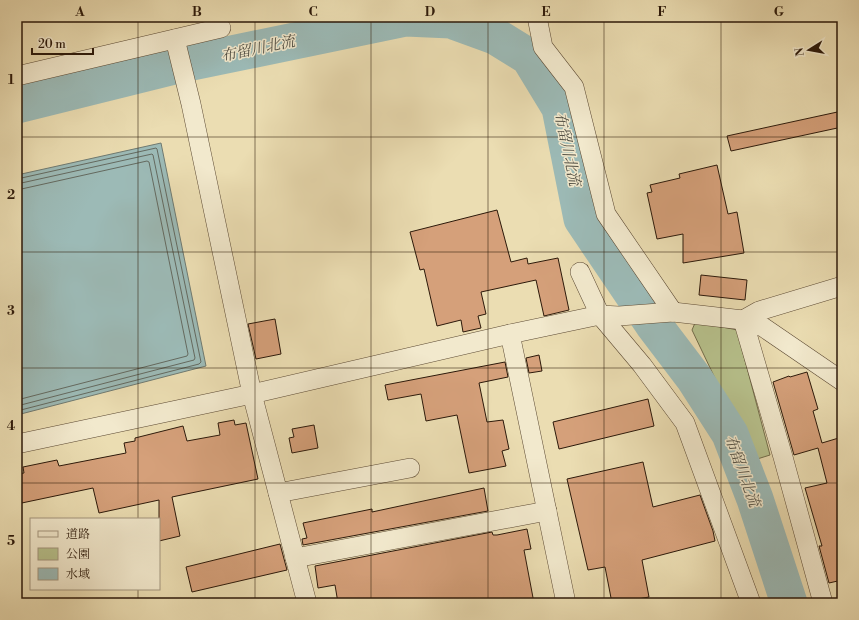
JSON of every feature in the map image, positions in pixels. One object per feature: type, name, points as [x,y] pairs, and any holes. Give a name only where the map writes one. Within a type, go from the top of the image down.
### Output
[{"type":"street","points":[[537,17],[543,47],[574,87],[606,214],[668,312]]},
{"type":"street","points":[[17,76],[221,28]]},
{"type":"street","points":[[175,39],[252,394],[307,603]]},
{"type":"street","points":[[580,272],[600,315],[642,365],[685,423],[750,603]]},
{"type":"street","points":[[742,320],[759,311],[842,286]]},
{"type":"street","points":[[17,444],[252,394],[510,334],[600,315],[619,316],[668,312],[742,320],[763,327],[842,381]]},
{"type":"street","points":[[742,320],[785,465],[823,603]]},
{"type":"street","points":[[510,334],[566,603]]},
{"type":"street","points":[[278,493],[410,468]]},
{"type":"street","points":[[296,558],[547,511]]},
{"type":"green space","points":[[695,323],[737,330],[770,455],[754,460],[692,330]]},
{"type":"water","points":[[161,143],[206,366],[17,415],[17,175]]},
{"type":"building","points":[[842,111],[842,127],[731,151],[727,136]]},
{"type":"building","points":[[717,165],[728,214],[737,212],[744,253],[683,263],[683,234],[657,239],[647,193],[652,192],[650,185],[680,178],[679,174]]},
{"type":"building","points":[[497,210],[511,262],[527,258],[528,264],[558,258],[569,310],[544,316],[536,280],[481,292],[486,314],[478,316],[481,328],[463,332],[461,320],[437,326],[424,269],[420,270],[410,232]]},
{"type":"building","points":[[701,275],[747,280],[745,300],[699,295]]},
{"type":"building","points":[[275,319],[281,354],[256,359],[248,324]]},
{"type":"building","points":[[539,355],[542,371],[529,373],[526,358]]},
{"type":"building","points":[[505,362],[508,377],[479,383],[487,422],[503,420],[509,449],[502,451],[506,466],[469,473],[457,415],[426,421],[421,394],[388,400],[385,385]]},
{"type":"building","points":[[807,372],[818,409],[813,411],[822,443],[842,437],[842,580],[829,583],[819,546],[822,546],[805,488],[827,483],[818,448],[794,455],[773,382],[789,376]]},
{"type":"building","points":[[648,399],[654,426],[559,449],[553,422]]},
{"type":"building","points":[[234,420],[235,425],[246,423],[258,479],[172,497],[180,536],[160,541],[159,500],[99,513],[93,488],[17,504],[17,474],[24,473],[23,467],[57,460],[59,466],[126,453],[124,443],[135,441],[135,438],[183,426],[187,441],[220,435],[218,423]]},
{"type":"building","points":[[314,425],[318,448],[292,453],[289,438],[294,437],[292,429]]},
{"type":"building","points":[[643,462],[653,507],[700,495],[715,541],[642,560],[649,597],[638,599],[639,603],[612,603],[605,567],[588,570],[567,479]]},
{"type":"building","points":[[484,488],[488,511],[303,545],[302,539],[307,538],[303,523],[372,509],[372,512]]},
{"type":"building","points":[[527,529],[531,549],[524,550],[534,603],[338,603],[335,585],[318,588],[315,566],[492,532],[493,535],[497,535]]},
{"type":"building","points":[[280,544],[287,570],[192,592],[186,567]]},
{"type":"waterway","name":"布留川北流","points":[[17,105],[178,65],[406,18],[451,20],[495,36],[529,57],[560,108],[582,219],[653,324],[694,378],[730,434],[755,499],[789,603]]}]
